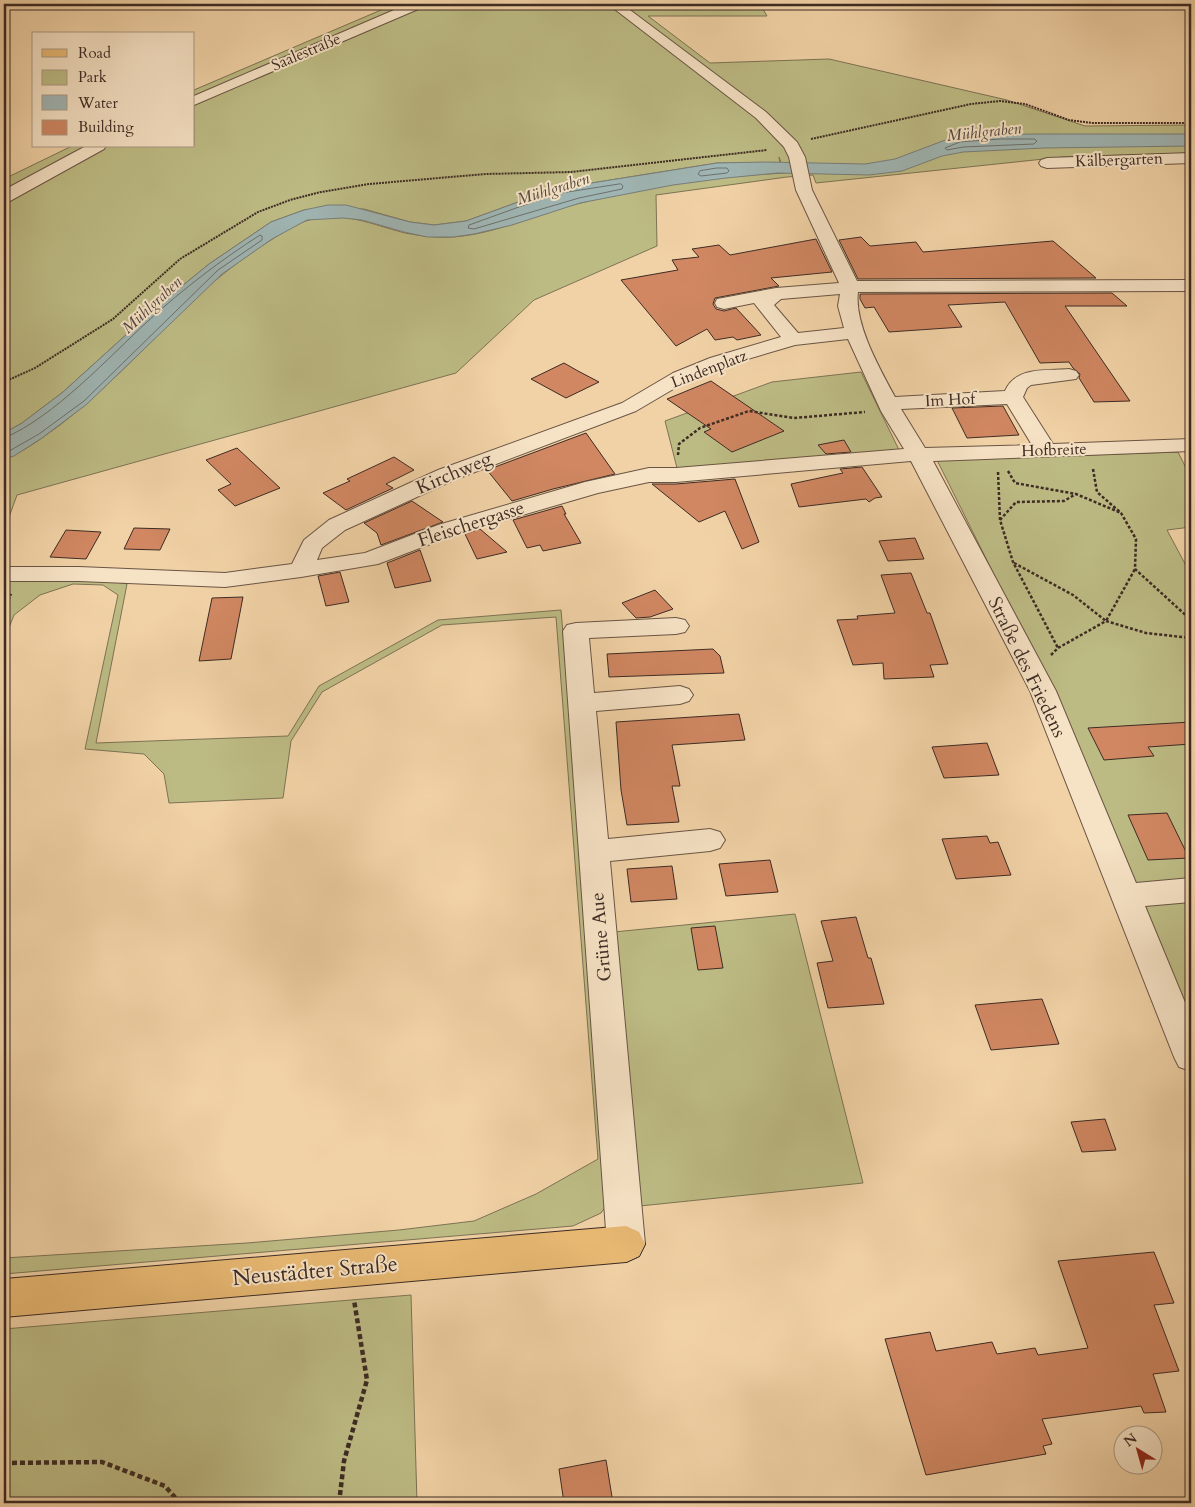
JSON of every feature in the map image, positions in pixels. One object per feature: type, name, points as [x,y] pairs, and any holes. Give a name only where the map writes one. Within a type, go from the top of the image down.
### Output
[{"type":"main road","name":"Neustädter Straße","points":[[4,1298],[626,1244]]},
{"type":"street","name":"Saalestraße","points":[[195,101],[418,4]]},
{"type":"street","points":[[614,4],[761,115],[781,134],[795,152]]},
{"type":"street","points":[[4,197],[94,148]]},
{"type":"street","name":"Straße des Friedens","points":[[795,152],[804,190],[850,287],[847,306],[855,333],[889,407],[918,454],[1043,691],[1191,1057]]},
{"type":"street","name":"Kälbergarten","points":[[1047,163],[1191,158]]},
{"type":"street","points":[[724,303],[776,294],[850,287],[1191,285]]},
{"type":"street","points":[[776,294],[763,304],[793,339]]},
{"type":"street","name":"Lindenplatz","points":[[629,407],[680,377],[717,362],[793,339],[855,333]]},
{"type":"street","points":[[1046,450],[1013,397],[1018,384],[1025,379],[1069,375]]},
{"type":"street","name":"Im Hof","points":[[889,407],[1013,397]]},
{"type":"street","name":"Kirchweg","points":[[301,570],[312,545],[337,525],[446,475],[498,454],[629,407]]},
{"type":"street","name":"Hofbreite","points":[[918,454],[1191,445]]},
{"type":"street","name":"Fleischergasse","points":[[14,574],[79,574],[225,580],[301,570],[370,559],[446,530],[593,487],[648,475],[676,475],[918,454]]},
{"type":"street","name":"Grüne Aue","points":[[626,1244],[576,631],[676,626]]},
{"type":"street","points":[[582,703],[680,695]]},
{"type":"street","points":[[594,852],[710,840]]},
{"type":"street","points":[[1126,896],[1191,890]]},
{"type":"path","points":[[4,382],[35,368],[113,319],[180,259],[258,212],[290,200],[321,192],[369,184],[486,174],[571,172],[744,151],[795,152],[814,138],[970,104],[1000,101],[1025,104],[1069,120],[1092,124],[1191,122]]},
{"type":"path","points":[[676,475],[679,444],[700,428],[725,418],[749,411],[794,418],[889,407]]},
{"type":"path","points":[[1026,660],[1049,657],[1058,648],[1106,621],[1135,569],[1136,539],[1121,513],[1097,492],[1090,449]]},
{"type":"path","points":[[996,452],[1015,483],[1076,494],[1121,513]]},
{"type":"path","points":[[996,452],[1000,482],[1000,520],[1013,562],[1058,648]]},
{"type":"path","points":[[1000,520],[1016,502],[1064,501],[1076,494]]},
{"type":"path","points":[[1013,562],[1073,595],[1106,621],[1146,633],[1191,638]]},
{"type":"path","points":[[1135,569],[1191,620]]},
{"type":"path","points":[[339,1503],[344,1461],[366,1380],[349,1268]]},
{"type":"path","points":[[4,1463],[102,1462],[166,1486],[180,1503]]},
{"type":"green space","points":[[395,4],[760,4],[767,16],[648,16],[710,63],[829,59],[1007,100],[1085,126],[1191,125],[1191,153],[1063,157],[816,183],[813,175],[787,177],[656,195],[657,246],[534,300],[456,373],[17,495],[4,531],[4,459],[26,449],[60,425],[106,385],[211,284],[246,256],[297,225],[319,218],[344,217],[405,233],[453,237],[486,232],[565,207],[631,192],[708,179],[785,173],[779,157],[780,163],[717,163],[554,189],[466,221],[434,225],[410,222],[364,209],[304,210],[271,222],[209,264],[160,304],[63,392],[22,423],[4,433],[4,179],[68,148],[195,148],[195,90]]},
{"type":"green space","points":[[861,372],[900,452],[677,468],[665,421],[772,382]]},
{"type":"green space","points":[[1178,452],[1191,478],[1191,527],[1167,530],[1191,575],[1191,1031],[1055,697],[937,460]]},
{"type":"green space","points":[[79,574],[127,584],[96,743],[288,736],[319,686],[438,620],[561,610],[611,1199],[601,1213],[573,1226],[4,1274],[4,1258],[247,1243],[399,1230],[474,1221],[536,1194],[598,1159],[556,617],[442,625],[322,692],[291,741],[283,798],[169,803],[164,774],[144,754],[85,749],[118,595],[103,585],[73,584],[40,595],[14,615],[4,640],[4,579]]},
{"type":"green space","points":[[795,914],[863,1183],[640,1206],[614,932]]},
{"type":"green space","points":[[411,1295],[417,1503],[4,1503],[4,1329]]},
{"type":"water","points":[[1191,134],[1191,146],[1044,148],[963,152],[942,156],[902,171],[869,175],[778,173],[726,178],[673,185],[580,203],[512,225],[453,237],[427,237],[362,220],[343,218],[307,220],[272,239],[222,274],[87,404],[42,438],[14,456],[4,459],[4,433],[22,423],[63,392],[160,304],[209,264],[271,222],[304,210],[328,205],[346,205],[410,222],[434,225],[466,221],[554,189],[717,163],[865,164],[895,159],[948,139],[973,135]]},
{"type":"building","points":[[861,237],[870,246],[916,242],[923,252],[1053,241],[1096,278],[858,279],[839,240]]},
{"type":"building","points":[[816,239],[832,272],[771,278],[779,286],[715,298],[713,304],[716,309],[724,311],[736,308],[761,335],[737,340],[733,337],[715,340],[707,329],[676,346],[621,280],[678,270],[672,260],[699,257],[692,249],[719,245],[730,255]]},
{"type":"building","points":[[1112,293],[1127,306],[1065,306],[1130,401],[1094,402],[1079,378],[1080,374],[1069,362],[1040,363],[1005,302],[948,305],[962,327],[889,332],[874,307],[865,308],[860,299],[860,294]]},
{"type":"building","points":[[564,363],[599,382],[566,398],[531,379]]},
{"type":"building","points":[[711,381],[784,431],[732,452],[704,432],[711,429],[667,399]]},
{"type":"building","points":[[1003,406],[1019,435],[967,438],[952,408]]},
{"type":"building","points":[[586,433],[615,474],[512,501],[487,470]]},
{"type":"building","points":[[844,440],[851,452],[826,454],[818,445]]},
{"type":"building","points":[[237,448],[280,488],[235,506],[218,490],[231,484],[206,460]]},
{"type":"building","points":[[394,457],[414,470],[386,484],[393,488],[346,510],[323,493],[350,481],[347,479]]},
{"type":"building","points":[[862,467],[882,497],[875,498],[869,502],[866,499],[799,507],[791,484],[843,473],[840,469]]},
{"type":"building","points":[[735,479],[759,542],[742,549],[725,511],[699,522],[652,484],[676,484]]},
{"type":"building","points":[[412,501],[443,522],[381,545],[377,533],[364,523]]},
{"type":"building","points":[[562,506],[566,514],[564,514],[581,543],[543,551],[540,545],[527,548],[513,520]]},
{"type":"building","points":[[134,528],[170,529],[160,550],[124,549]]},
{"type":"building","points":[[480,529],[507,552],[477,559],[465,534]]},
{"type":"building","points":[[66,530],[101,532],[86,559],[50,557]]},
{"type":"building","points":[[915,538],[924,559],[888,561],[879,541]]},
{"type":"building","points":[[420,550],[431,581],[395,588],[387,563]]},
{"type":"building","points":[[340,572],[349,602],[326,606],[318,576]]},
{"type":"building","points":[[911,573],[927,613],[930,613],[948,664],[930,665],[934,677],[884,679],[883,663],[853,665],[837,620],[858,619],[857,616],[895,613],[881,575]]},
{"type":"building","points":[[655,590],[673,609],[650,617],[636,618],[622,603]]},
{"type":"building","points":[[243,597],[231,659],[199,661],[212,598]]},
{"type":"building","points":[[713,649],[720,656],[724,673],[609,677],[607,654]]},
{"type":"building","points":[[739,714],[745,740],[672,745],[680,786],[672,786],[679,822],[627,825],[621,790],[616,722]]},
{"type":"building","points":[[1191,722],[1191,744],[1148,747],[1154,756],[1104,760],[1088,728]]},
{"type":"building","points":[[987,743],[999,775],[944,778],[932,747]]},
{"type":"building","points":[[1167,813],[1189,858],[1148,860],[1128,815]]},
{"type":"building","points":[[987,836],[990,843],[998,842],[1011,875],[956,879],[942,839]]},
{"type":"building","points":[[770,860],[778,892],[726,896],[719,864]]},
{"type":"building","points":[[672,866],[677,899],[631,902],[627,869]]},
{"type":"building","points":[[856,917],[868,958],[871,958],[884,1004],[828,1008],[817,963],[833,961],[821,921]]},
{"type":"building","points":[[715,926],[723,968],[698,970],[691,928]]},
{"type":"building","points":[[1042,999],[1059,1044],[991,1050],[975,1005]]},
{"type":"building","points":[[1105,1119],[1116,1150],[1082,1152],[1071,1122]]},
{"type":"building","points":[[1154,1252],[1174,1303],[1154,1305],[1179,1371],[1153,1374],[1166,1412],[1144,1413],[1141,1406],[1042,1419],[1052,1444],[1043,1446],[1046,1454],[926,1475],[885,1339],[930,1332],[936,1351],[992,1342],[997,1354],[1035,1348],[1038,1355],[1088,1348],[1058,1261]]},
{"type":"building","points":[[606,1460],[613,1503],[564,1503],[559,1469]]},
{"type":"water label","name":"Mühlgraben","points":[[984,132]]},
{"type":"water label","name":"Mühlgraben","points":[[553,189]]},
{"type":"water label","name":"Mühlgraben","points":[[152,305]]}]
